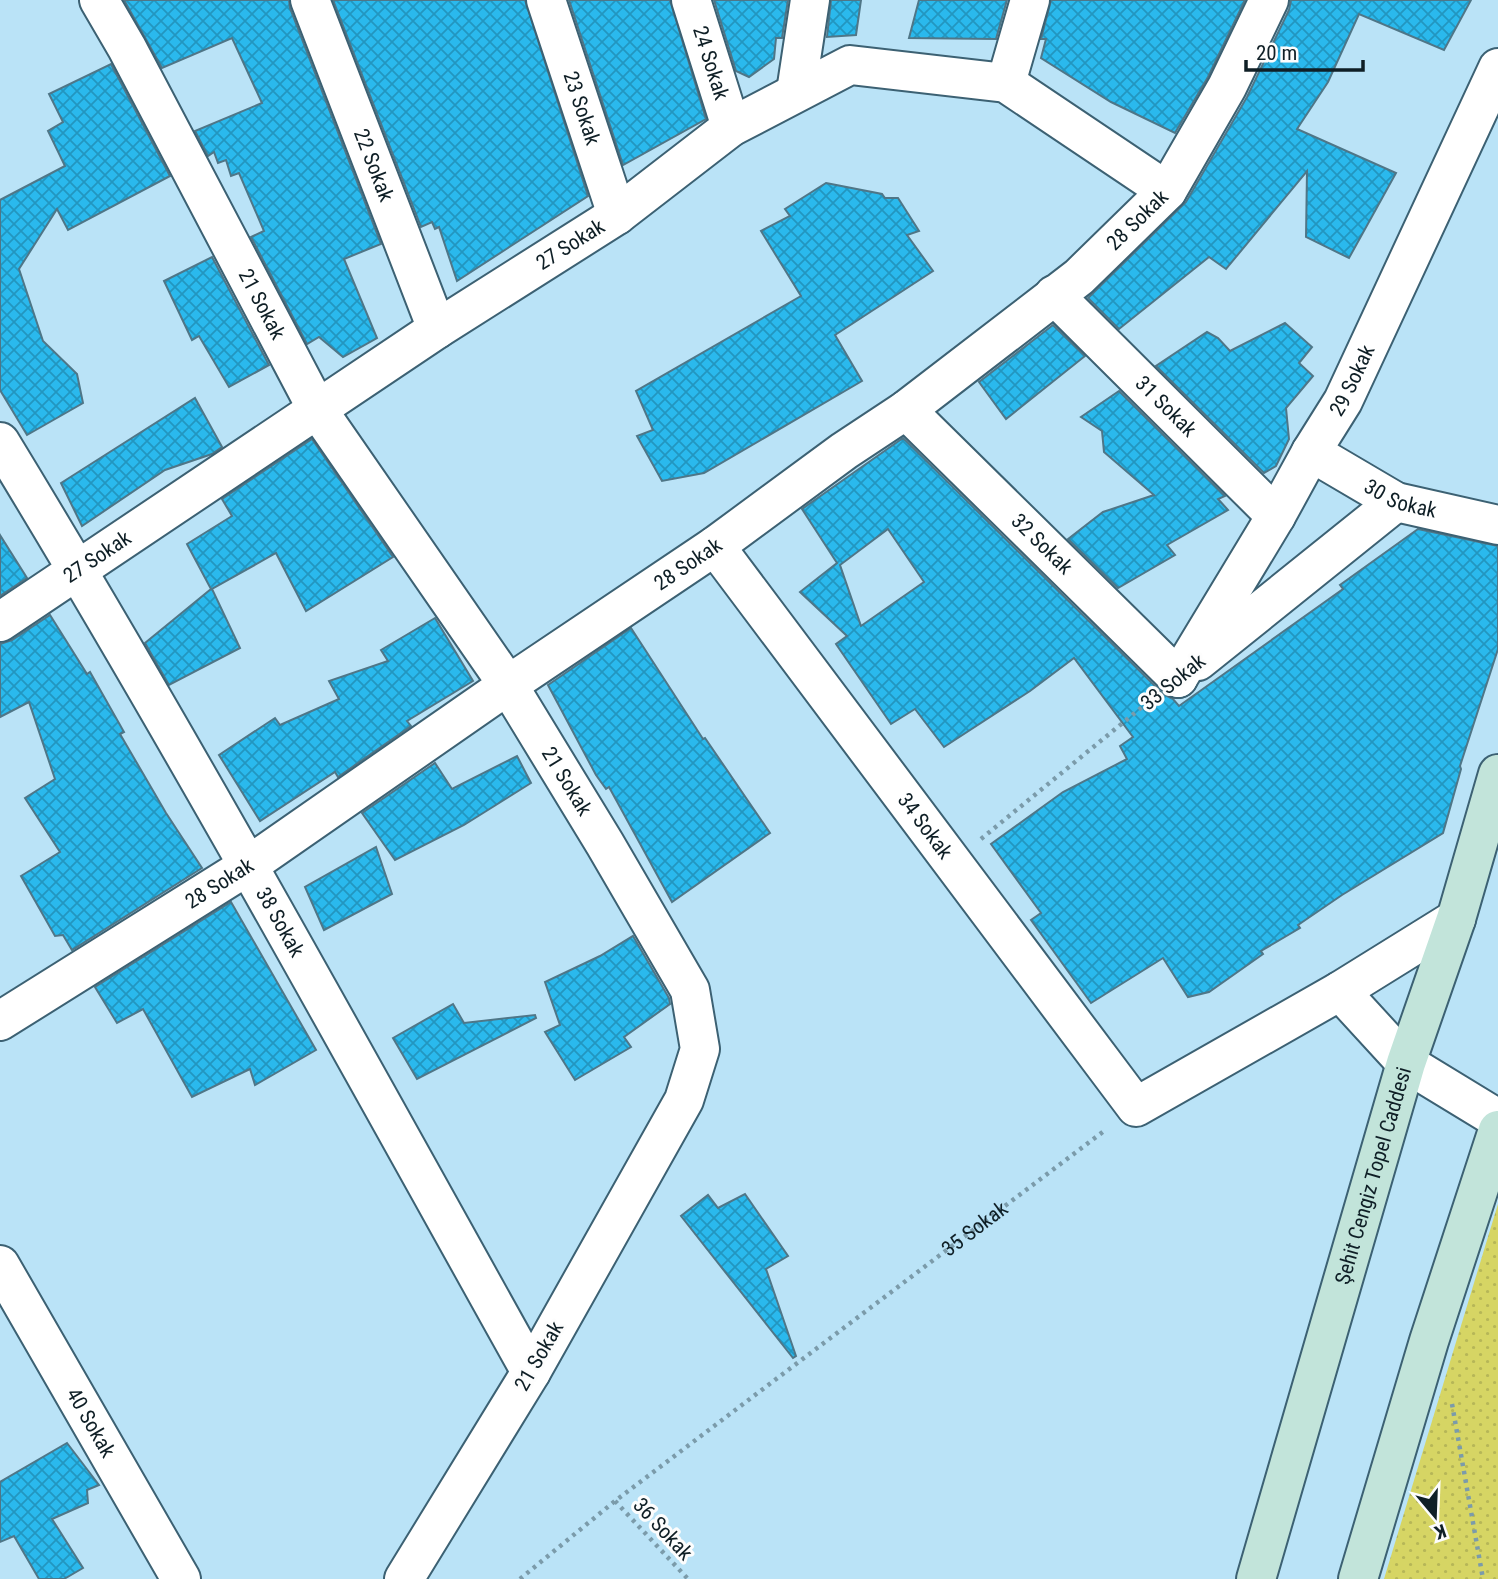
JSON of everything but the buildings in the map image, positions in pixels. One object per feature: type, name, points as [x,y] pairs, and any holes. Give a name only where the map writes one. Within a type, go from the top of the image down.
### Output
[{"type":"main road","name":"Şehit Cengiz Topel Caddesi","points":[[1256,1579],[1406,1063],[1456,919],[1498,774]]},
{"type":"main road","points":[[1358,1579],[1429,1341],[1498,1130]]},
{"type":"street","name":"21 Sokak","points":[[99,0],[127,48],[317,409],[508,685],[690,990],[700,1049],[684,1100],[531,1372],[404,1579]]},
{"type":"street","name":"22 Sokak","points":[[310,0],[437,329]]},
{"type":"street","name":"23 Sokak","points":[[546,0],[617,215]]},
{"type":"street","name":"24 Sokak","points":[[691,0],[731,127]]},
{"type":"street","points":[[796,92],[810,0]]},
{"type":"street","points":[[1006,83],[1030,0]]},
{"type":"street","name":"28 Sokak","points":[[0,1021],[249,865],[508,685],[715,546],[844,451],[906,410],[1079,277],[1167,191],[1227,87],[1269,0]]},
{"type":"street","name":"27 Sokak","points":[[0,622],[437,329],[617,215],[731,127],[849,65],[1006,83],[1167,191]]},
{"type":"street","name":"29 Sokak","points":[[1178,678],[1343,401],[1498,68]]},
{"type":"street","name":"31 Sokak","points":[[1054,295],[1276,516]]},
{"type":"street","name":"32 Sokak","points":[[906,410],[1178,678]]},
{"type":"street","name":"38 Sokak","points":[[0,442],[78,570],[249,865],[531,1372]]},
{"type":"street","name":"30 Sokak","points":[[1311,452],[1396,502],[1498,525]]},
{"type":"street","name":"33 Sokak","points":[[1178,678],[1396,502]]},
{"type":"street","name":"34 Sokak","points":[[715,546],[1136,1107]]},
{"type":"street","points":[[1136,1107],[1340,990],[1456,919]]},
{"type":"street","points":[[1340,990],[1406,1063],[1498,1119]]},
{"type":"street","name":"40 Sokak","points":[[0,1265],[181,1579]]},
{"type":"path","name":"33 Sokak","points":[[952,863],[1178,678]]},
{"type":"path","name":"35 Sokak","points":[[520,1579],[615,1501],[1136,1107]]},
{"type":"path","points":[[1429,1341],[1450,1391],[1483,1579]]},
{"type":"path","name":"36 Sokak","points":[[615,1501],[688,1579]]},
{"type":"shaded area","points":[[1498,1204],[1498,1579],[1384,1579]]}]
